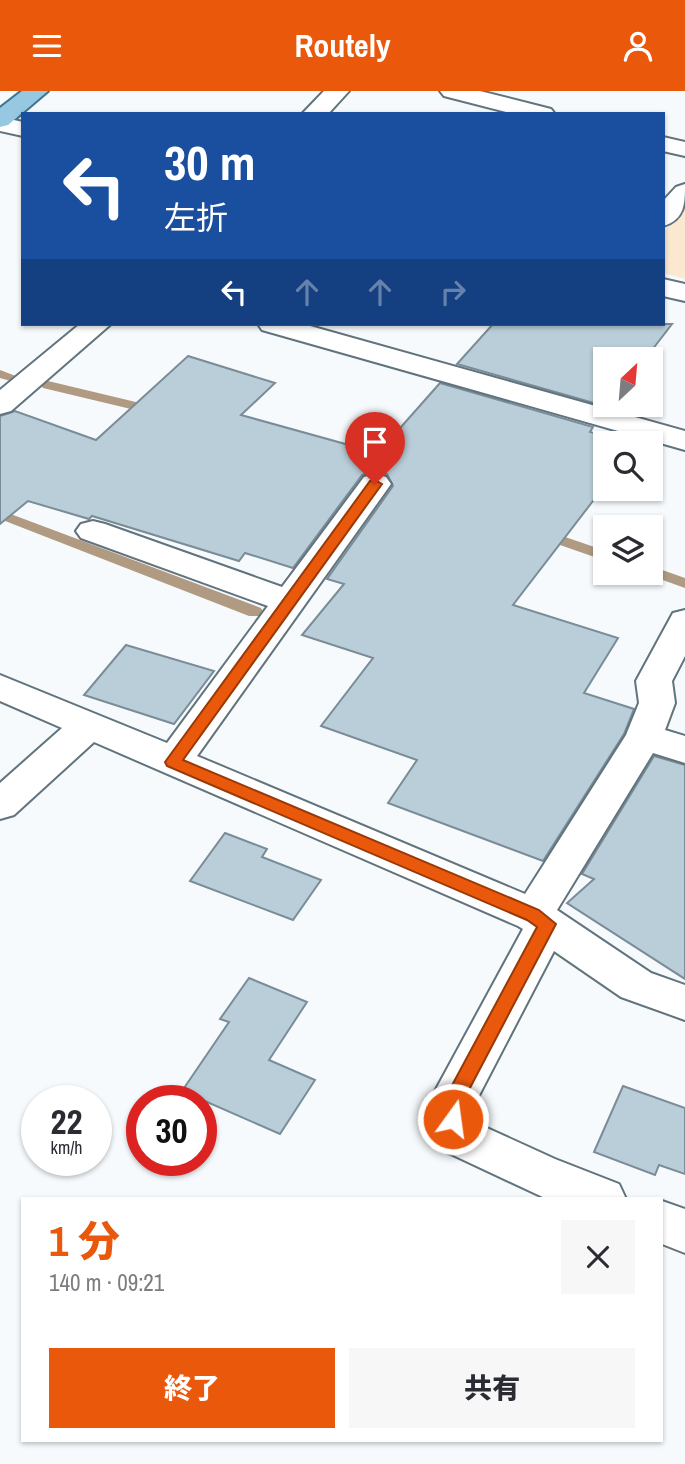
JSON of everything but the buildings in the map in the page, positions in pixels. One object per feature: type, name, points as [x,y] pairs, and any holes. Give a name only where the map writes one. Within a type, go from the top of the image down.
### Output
[{"type":"main road","points":[[0,122],[36,91]]},
{"type":"street","points":[[316,112],[337,91]]},
{"type":"street","points":[[452,91],[534,112]]},
{"type":"street","points":[[0,122],[21,128]]},
{"type":"street","points":[[665,144],[685,149]]},
{"type":"street","points":[[665,216],[685,192]]},
{"type":"street","points":[[665,288],[685,293]]},
{"type":"street","points":[[0,405],[95,326]]},
{"type":"street","points":[[279,326],[685,441]]},
{"type":"street","points":[[173,762],[375,484]]},
{"type":"street","points":[[93,531],[289,602]]},
{"type":"street","points":[[597,1197],[538,1174],[454,1135],[451,1104],[540,920],[644,736],[657,703],[654,681],[685,621]]},
{"type":"street","points":[[0,687],[540,920],[636,985],[685,1003]]},
{"type":"street","points":[[0,805],[89,725]]},
{"type":"street","points":[[644,736],[685,750]]},
{"type":"street","points":[[663,1221],[685,1231]]},
{"type":"shaded area","points":[[685,208],[685,279],[665,274],[665,231]]},
{"type":"waterway","points":[[0,374],[14,378]]},
{"type":"waterway","points":[[48,385],[156,411]]},
{"type":"waterway","points":[[0,514],[255,612]]},
{"type":"waterway","points":[[539,533],[593,552]]},
{"type":"waterway","points":[[663,575],[685,583]]},
{"type":"route","points":[[375,484],[173,762],[533,915],[547,924],[451,1104],[453,1119]]}]
